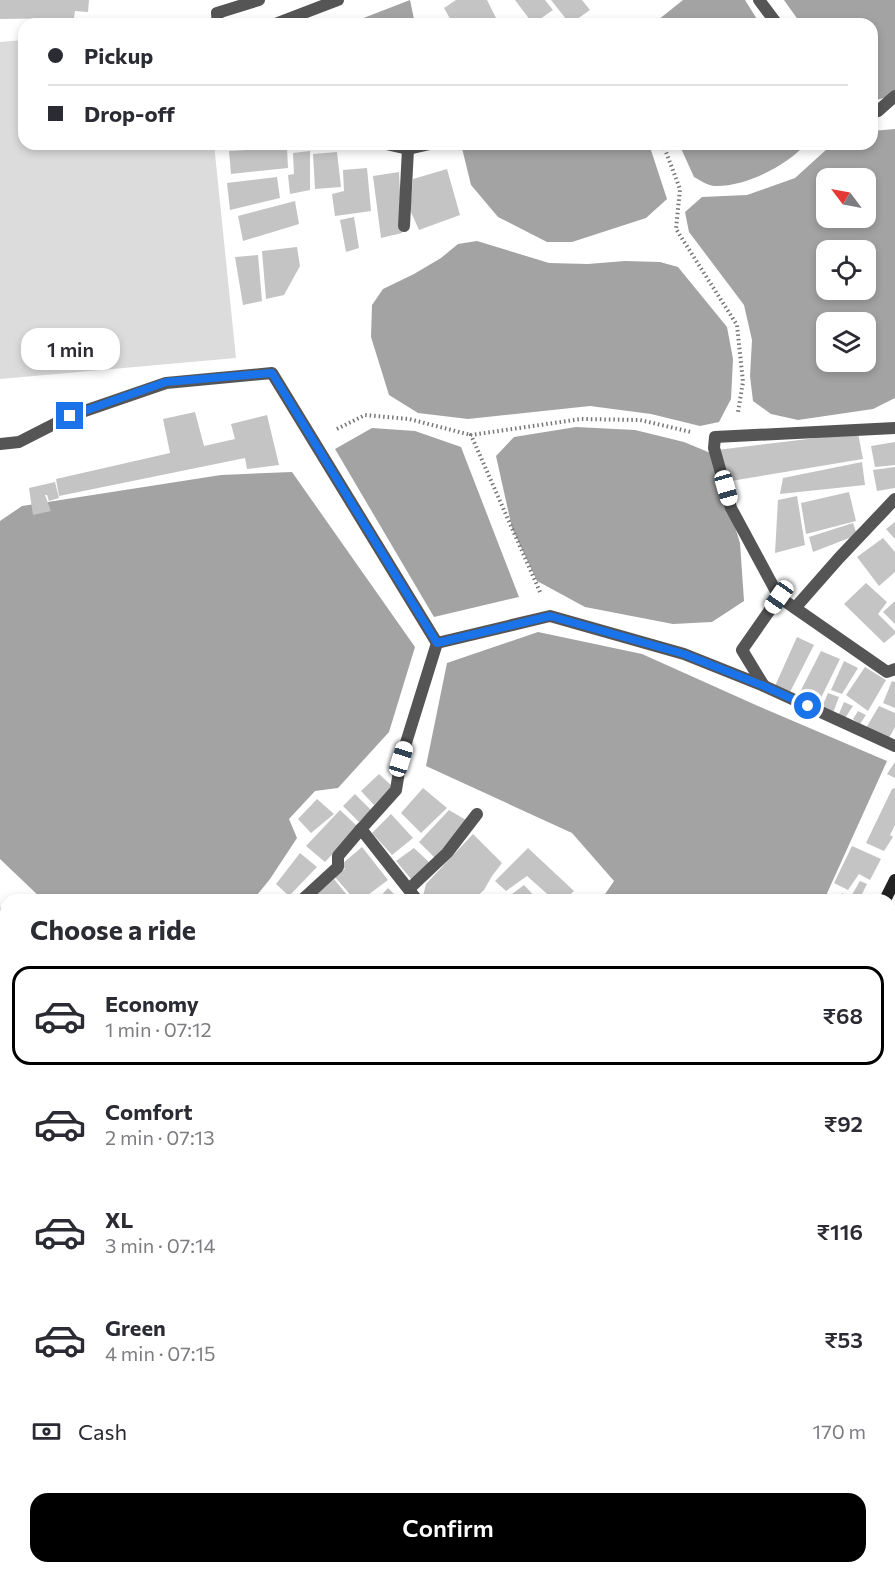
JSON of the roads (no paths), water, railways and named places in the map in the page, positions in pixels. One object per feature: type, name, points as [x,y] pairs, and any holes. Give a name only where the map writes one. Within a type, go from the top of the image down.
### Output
[{"type":"main road","points":[[888,894],[895,880]]},
{"type":"street","points":[[217,18],[217,13],[259,0]]},
{"type":"street","points":[[291,18],[338,0]]},
{"type":"street","points":[[759,0],[772,18]]},
{"type":"street","points":[[878,111],[895,96]]},
{"type":"street","points":[[404,226],[408,150]]},
{"type":"street","points":[[0,444],[19,442],[70,416],[166,382],[272,373],[437,643],[401,759],[396,790],[338,856],[338,867],[309,894]]},
{"type":"street","points":[[895,428],[715,437],[714,448],[731,508],[779,597],[888,672],[895,669]]},
{"type":"street","points":[[795,608],[895,500]]},
{"type":"street","points":[[764,686],[742,650],[779,597]]},
{"type":"street","points":[[437,643],[550,616],[684,654],[764,686],[895,746]]},
{"type":"street","points":[[408,889],[447,853],[477,814]]},
{"type":"street","points":[[361,829],[412,894]]}]
